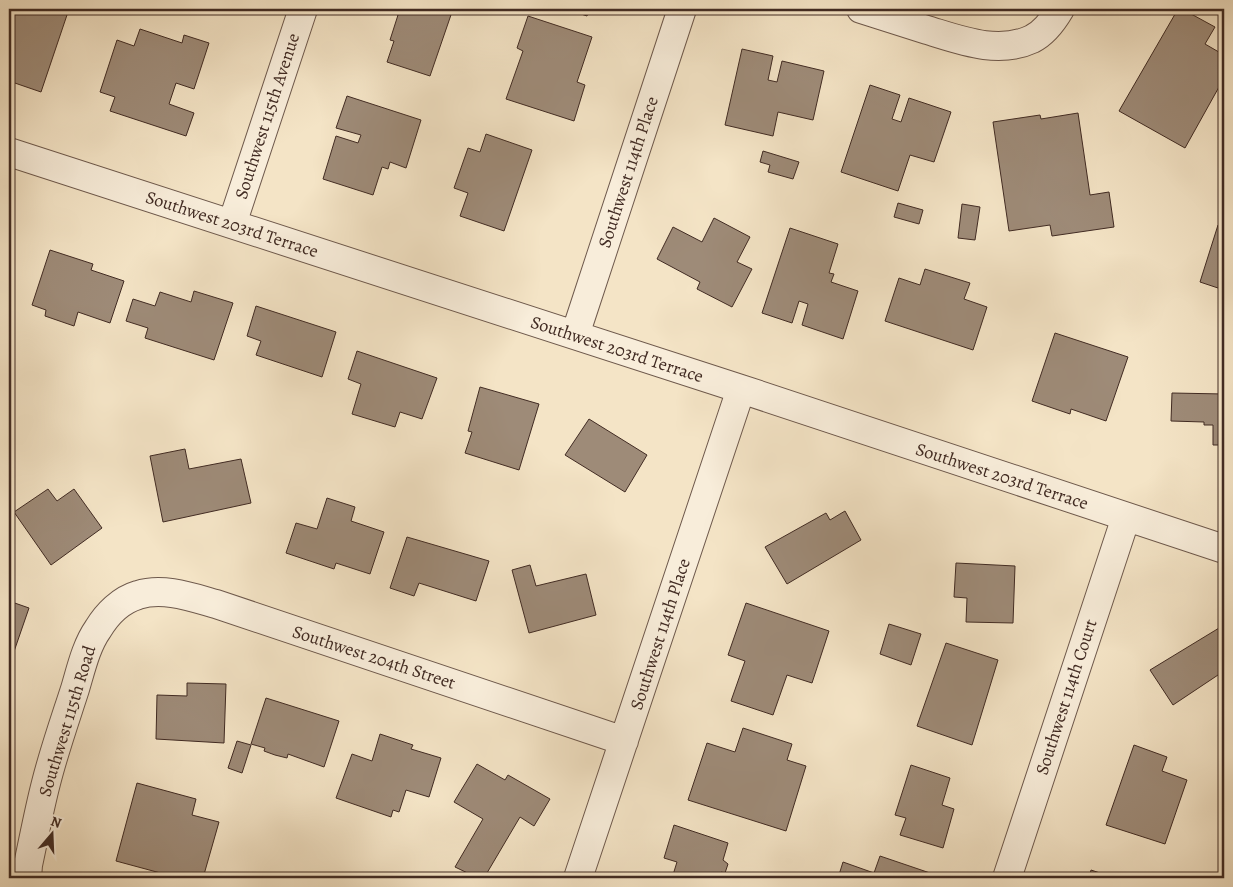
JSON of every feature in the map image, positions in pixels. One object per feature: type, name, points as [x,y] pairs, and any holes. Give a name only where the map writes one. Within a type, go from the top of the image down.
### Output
[{"type":"street","name":"Southwest 115th Avenue","points":[[232,224],[303,9]]},
{"type":"street","name":"Southwest 114th Place","points":[[575,335],[682,9]]},
{"type":"street","points":[[861,9],[973,44],[1005,46],[1020,44],[1034,38],[1053,19]]},
{"type":"street","name":"Southwest 203rd Terrace","points":[[9,152],[741,389],[1224,549]]},
{"type":"street","name":"Southwest 114th Place","points":[[578,878],[741,389]]},
{"type":"street","name":"Southwest 114th Court","points":[[1006,878],[1126,517]]},
{"type":"street","name":"Southwest 204th Street","points":[[122,603],[137,595],[152,592],[192,597],[624,741]]},
{"type":"street","name":"Southwest 115th Road","points":[[27,878],[28,865],[46,784],[82,665],[97,630],[107,616],[122,603]]},
{"type":"building","points":[[16,9],[69,9],[41,92],[9,81],[9,29]]},
{"type":"building","points":[[379,9],[453,9],[430,76],[387,62],[394,41],[390,40],[398,15]]},
{"type":"building","points":[[566,9],[590,9],[587,16]]},
{"type":"building","points":[[1178,9],[1182,9],[1215,27],[1205,44],[1224,55],[1224,78],[1185,148],[1119,111]]},
{"type":"building","points":[[528,16],[592,37],[577,82],[585,85],[574,121],[506,99],[523,51],[517,48]]},
{"type":"building","points":[[140,29],[182,43],[184,35],[209,43],[194,89],[176,83],[169,104],[194,113],[186,136],[110,111],[115,97],[100,92],[117,40],[134,46]]},
{"type":"building","points":[[742,49],[773,56],[768,80],[777,82],[782,61],[824,71],[813,120],[778,112],[773,136],[725,125]]},
{"type":"building","points":[[870,85],[900,95],[892,119],[901,122],[909,98],[951,112],[934,162],[910,155],[898,191],[841,172]]},
{"type":"building","points":[[347,96],[421,120],[406,168],[390,162],[388,169],[382,167],[373,195],[323,179],[336,136],[358,143],[361,135],[336,128]]},
{"type":"building","points":[[1078,113],[1090,195],[1109,192],[1114,227],[1052,236],[1050,225],[1009,231],[993,122],[1040,115],[1041,119]]},
{"type":"building","points":[[486,134],[532,150],[504,231],[460,216],[468,193],[454,188],[468,148],[480,152]]},
{"type":"building","points":[[763,151],[799,162],[793,179],[768,172],[770,165],[760,162]]},
{"type":"building","points":[[898,203],[923,210],[919,224],[894,217]]},
{"type":"building","points":[[962,204],[980,207],[975,240],[958,238]]},
{"type":"building","points":[[714,218],[750,237],[737,262],[752,269],[732,307],[697,289],[700,282],[657,259],[673,227],[702,242]]},
{"type":"building","points":[[1218,225],[1224,227],[1224,290],[1200,282]]},
{"type":"building","points":[[790,228],[838,244],[829,273],[834,274],[831,282],[858,291],[843,339],[802,325],[808,304],[799,301],[792,323],[762,313]]},
{"type":"building","points":[[50,250],[93,264],[91,270],[124,281],[110,323],[78,312],[74,326],[45,316],[46,310],[32,305]]},
{"type":"building","points":[[925,269],[970,283],[964,299],[987,307],[973,350],[885,321],[899,278],[920,285]]},
{"type":"building","points":[[194,291],[233,303],[214,360],[145,338],[148,328],[126,321],[133,299],[155,306],[160,292],[191,302]]},
{"type":"building","points":[[256,306],[336,332],[322,377],[256,355],[261,341],[247,336]]},
{"type":"building","points":[[1055,333],[1128,357],[1106,421],[1071,409],[1070,414],[1032,401]]},
{"type":"building","points":[[357,351],[437,378],[422,419],[400,412],[395,427],[352,414],[361,384],[348,379]]},
{"type":"building","points":[[480,387],[539,404],[519,470],[465,453],[472,432],[468,431]]},
{"type":"building","points":[[1172,393],[1224,394],[1224,445],[1213,445],[1213,425],[1204,425],[1204,422],[1171,421]]},
{"type":"building","points":[[589,419],[647,455],[625,492],[565,455]]},
{"type":"building","points":[[185,449],[189,469],[241,459],[251,503],[163,522],[150,456]]},
{"type":"building","points":[[48,489],[57,501],[74,489],[102,528],[51,565],[14,512]]},
{"type":"building","points":[[327,498],[355,507],[351,521],[384,532],[370,574],[336,563],[334,569],[286,553],[296,523],[317,529]]},
{"type":"building","points":[[845,511],[861,540],[787,584],[765,547],[826,513],[830,520]]},
{"type":"building","points":[[407,537],[489,561],[476,601],[419,583],[414,596],[390,588]]},
{"type":"building","points":[[956,563],[1015,566],[1013,623],[966,622],[967,598],[954,597]]},
{"type":"building","points":[[530,565],[536,586],[586,574],[596,615],[529,633],[512,570]]},
{"type":"building","points":[[9,601],[29,608],[9,666]]},
{"type":"building","points":[[746,603],[829,631],[812,683],[787,675],[773,715],[731,701],[745,661],[728,655]]},
{"type":"building","points":[[889,624],[921,634],[911,665],[880,654]]},
{"type":"building","points":[[1224,625],[1224,671],[1173,705],[1150,670]]},
{"type":"building","points":[[946,643],[998,660],[972,745],[917,726]]},
{"type":"building","points":[[187,683],[226,684],[224,743],[156,739],[157,695],[187,696]]},
{"type":"building","points":[[266,698],[339,721],[324,767],[288,754],[287,758],[275,755],[264,751],[265,748],[251,744]]},
{"type":"building","points":[[743,728],[792,744],[787,760],[806,766],[786,831],[688,800],[707,743],[735,752]]},
{"type":"building","points":[[380,734],[413,745],[411,749],[441,758],[429,797],[406,790],[399,812],[393,810],[391,817],[336,798],[352,754],[372,761]]},
{"type":"building","points":[[237,741],[251,745],[242,773],[228,768]]},
{"type":"building","points":[[1134,745],[1167,757],[1162,771],[1187,780],[1165,844],[1106,825]]},
{"type":"building","points":[[477,764],[505,780],[508,775],[550,799],[534,826],[520,817],[484,878],[478,878],[455,867],[483,819],[454,802]]},
{"type":"building","points":[[911,765],[950,778],[942,805],[954,809],[943,848],[900,835],[906,818],[895,815]]},
{"type":"building","points":[[137,783],[196,799],[192,815],[219,822],[203,878],[179,878],[116,861]]},
{"type":"building","points":[[674,825],[728,843],[723,860],[728,864],[725,873],[721,872],[720,877],[724,878],[672,878],[677,862],[664,858]]},
{"type":"building","points":[[880,856],[933,874],[931,878],[838,878],[843,862],[874,873]]},
{"type":"building","points":[[1091,870],[1115,878],[1089,878]]}]
